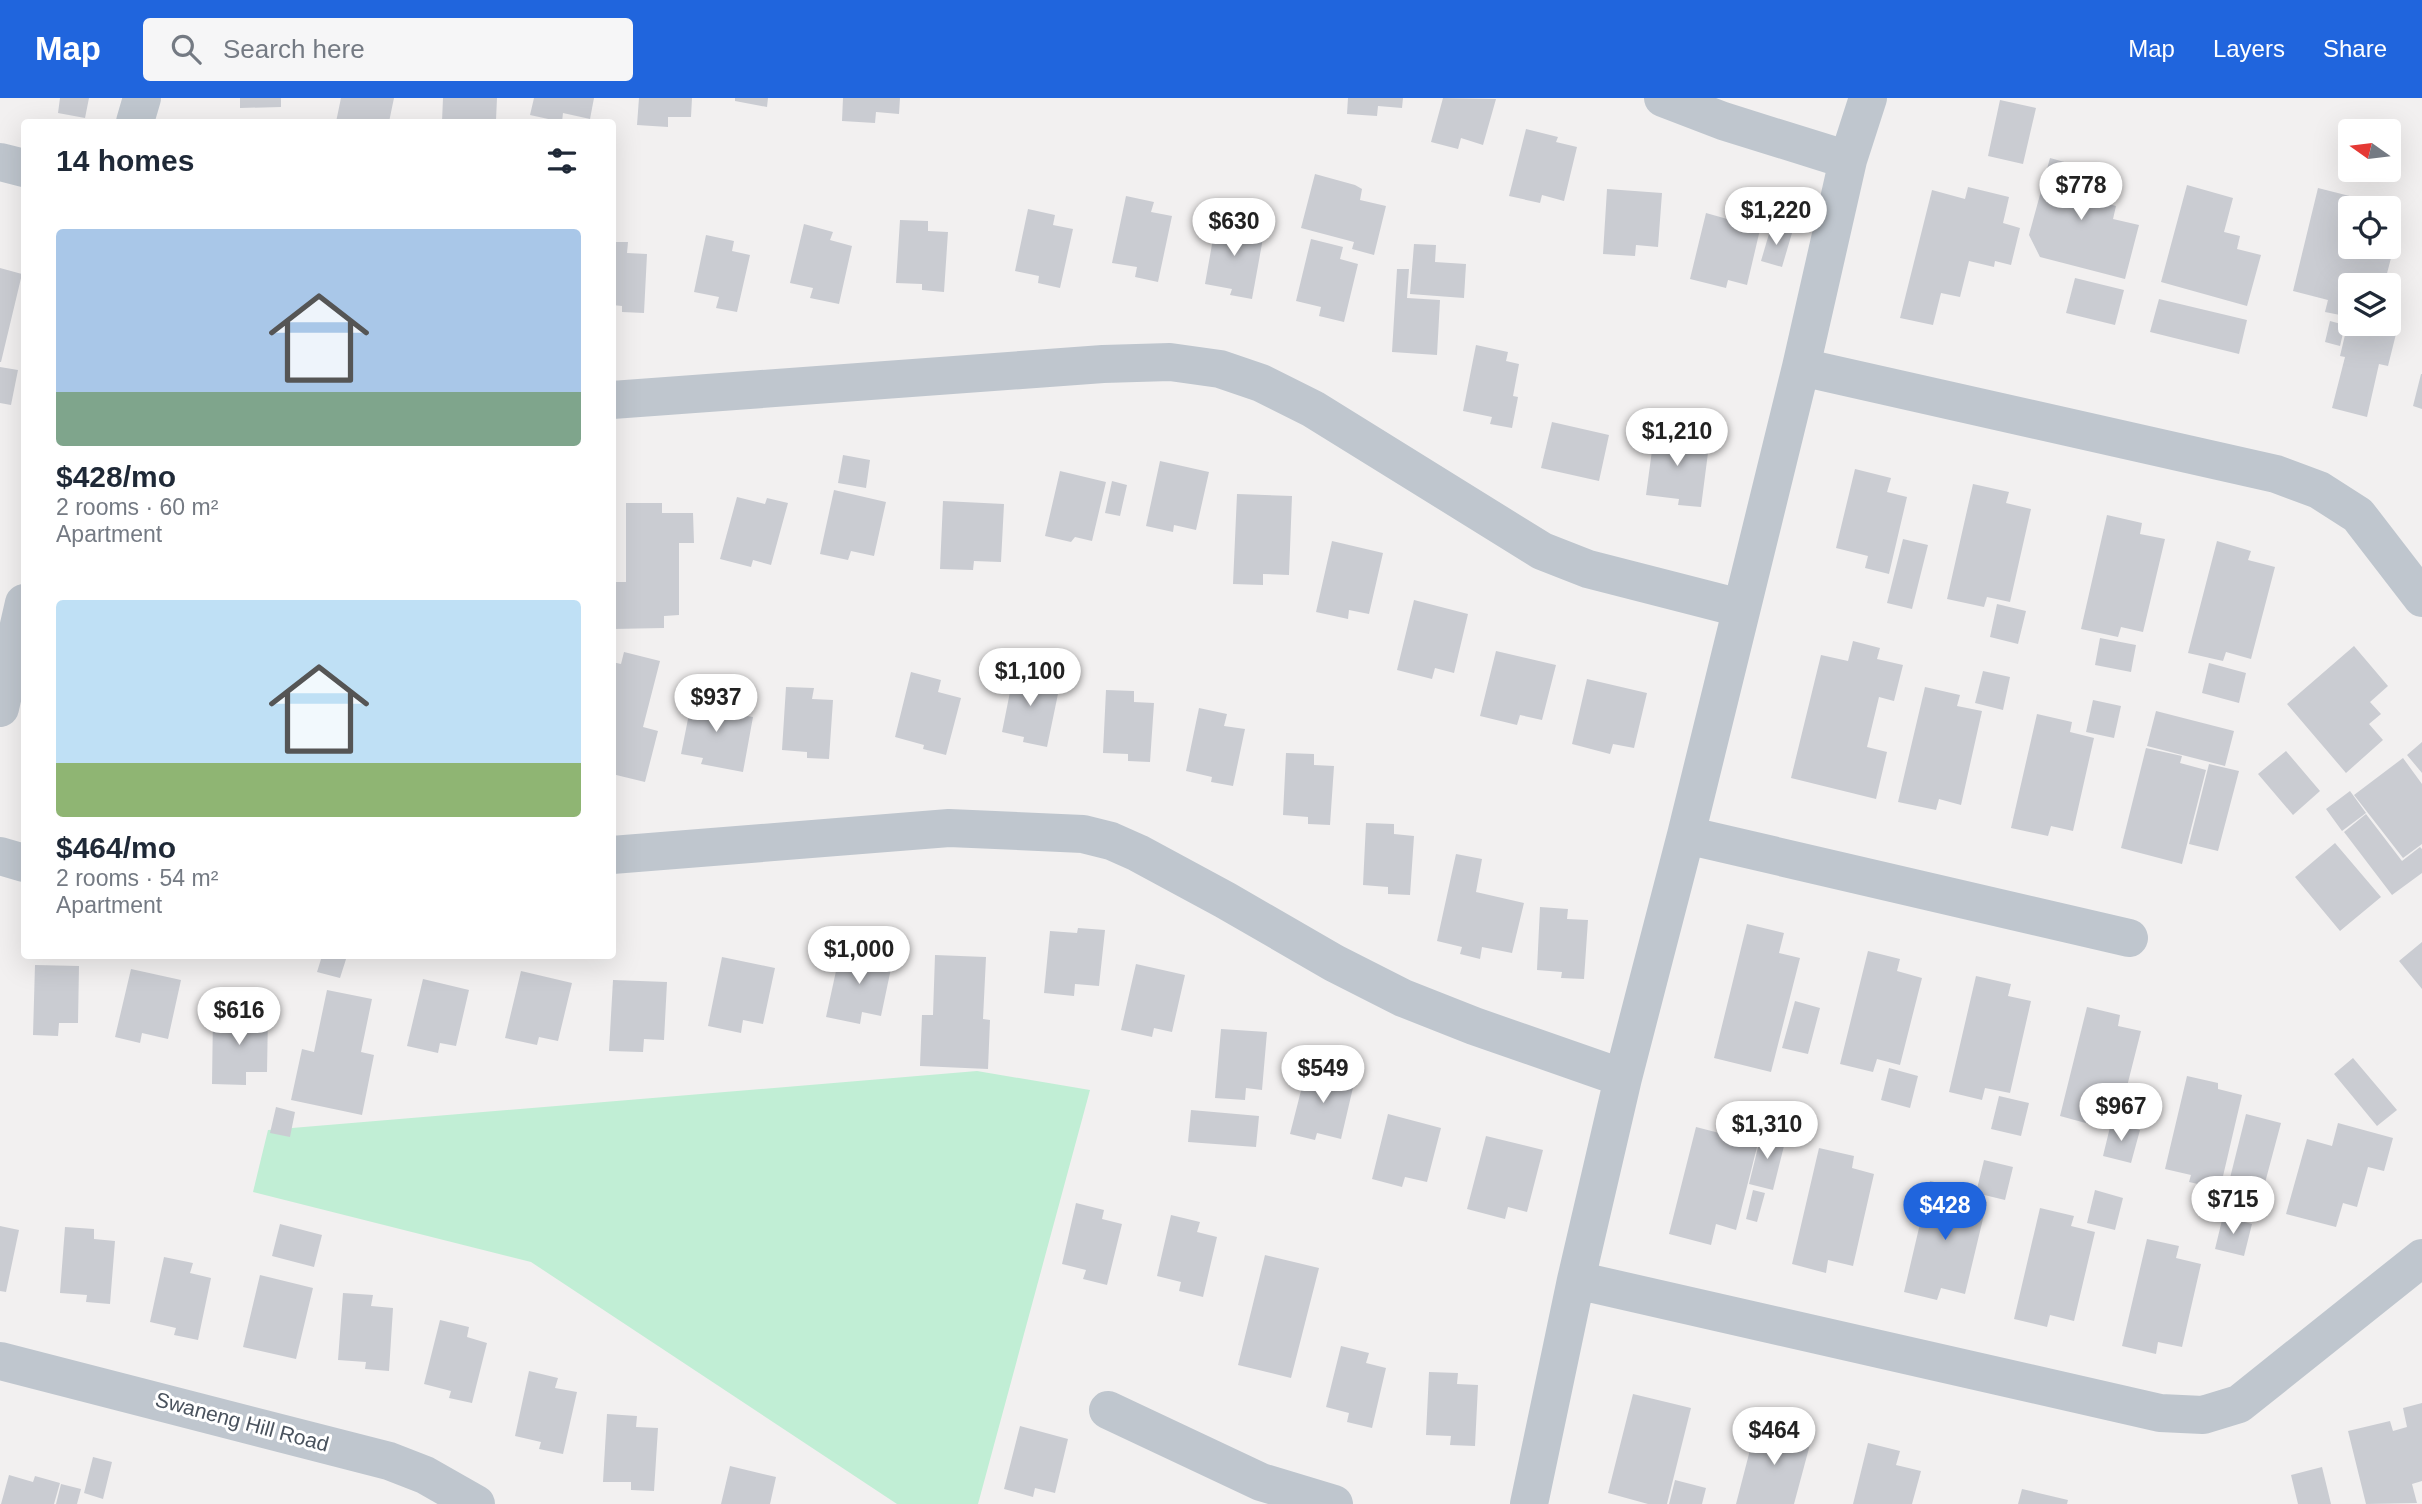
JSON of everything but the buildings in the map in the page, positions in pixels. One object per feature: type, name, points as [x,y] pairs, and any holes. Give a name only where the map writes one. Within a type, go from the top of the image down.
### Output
[{"type":"street","points":[[136,119],[142,98]]},
{"type":"street","points":[[1664,98],[1723,121],[1848,160]]},
{"type":"street","points":[[1530,1504],[1576,1280],[1623,1078],[1801,367],[1848,160],[1868,98]]},
{"type":"street","points":[[0,162],[21,167]]},
{"type":"street","points":[[616,400],[1103,364],[1170,362],[1220,369],[1261,383],[1313,409],[1542,551],[1588,569],[1740,608]]},
{"type":"street","points":[[1801,367],[2276,474],[2319,489],[2358,515],[2422,598]]},
{"type":"street","points":[[0,708],[21,616]]},
{"type":"street","points":[[616,855],[949,828],[1083,834],[1111,841],[1138,853],[1334,963],[1403,998],[1623,1078]]},
{"type":"street","points":[[1686,835],[2129,938]]},
{"type":"street","points":[[0,856],[21,862]]},
{"type":"street","points":[[1576,1280],[2160,1413],[2203,1415],[2239,1404],[2422,1258]]},
{"type":"street","name":"Swaneng Hill Road","points":[[0,1361],[389,1461],[425,1475],[476,1504]]},
{"type":"street","points":[[1108,1410],[1261,1482],[1334,1504]]},
{"type":"green space","points":[[977,1071],[1090,1090],[978,1504],[897,1504],[531,1262],[253,1192],[268,1130]]}]
